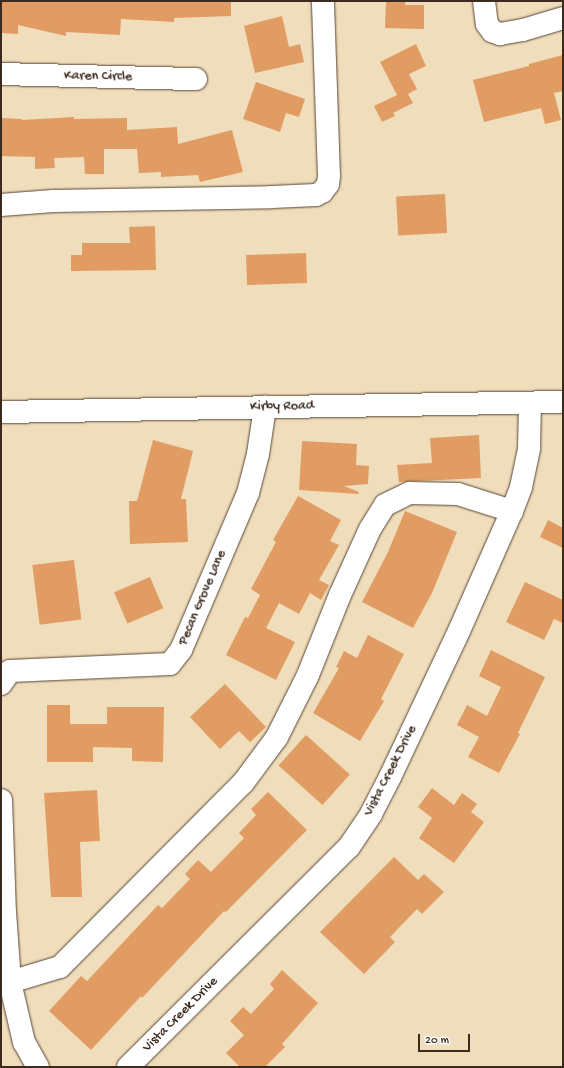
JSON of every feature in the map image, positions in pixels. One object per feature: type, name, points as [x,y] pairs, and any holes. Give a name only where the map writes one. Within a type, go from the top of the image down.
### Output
[{"type":"street","points":[[1,205],[53,201],[272,197],[316,195],[322,192],[328,184],[329,176],[323,1]]},
{"type":"street","points":[[484,1],[487,24],[492,32],[500,34],[523,30],[563,18]]},
{"type":"street","name":"Karen Circle","points":[[1,74],[196,79]]},
{"type":"street","name":"Vista Creek Drive","points":[[128,1067],[349,847],[370,814],[390,777],[459,631],[512,511],[520,488],[529,448],[530,402]]},
{"type":"street","name":"Kirby Road","points":[[1,412],[563,402]]},
{"type":"street","name":"Pecan Grove Lane","points":[[1,684],[10,671],[170,664],[181,650],[248,493],[258,454],[265,407]]},
{"type":"street","points":[[10,982],[60,967],[243,784],[277,737],[308,675],[343,588],[370,529],[384,505],[410,493],[458,494],[512,511]]},
{"type":"street","points":[[1,800],[5,912],[10,982],[24,1042],[38,1067]]},
{"type":"building","points":[[1,1],[231,1],[231,16],[174,18],[174,22],[121,19],[120,35],[66,32],[66,36],[18,25],[18,34],[1,33]]},
{"type":"building","points":[[386,1],[406,1],[405,5],[424,5],[424,29],[385,28]]},
{"type":"building","points":[[282,16],[289,47],[300,44],[304,62],[255,73],[244,26]]},
{"type":"building","points":[[416,44],[426,66],[409,74],[417,89],[408,94],[413,103],[393,113],[395,116],[382,122],[374,106],[397,95],[380,62]]},
{"type":"building","points":[[563,55],[563,91],[554,93],[561,120],[545,124],[541,108],[484,122],[473,80],[529,66],[529,64]]},
{"type":"building","points":[[256,82],[305,99],[299,117],[286,113],[280,132],[243,119]]},
{"type":"building","points":[[74,117],[74,119],[127,118],[127,130],[177,127],[178,144],[232,130],[243,172],[200,182],[198,175],[161,177],[161,172],[139,173],[137,149],[104,149],[104,174],[85,174],[84,157],[54,158],[55,168],[35,169],[35,157],[1,156],[1,118],[22,120]]},
{"type":"building","points":[[445,194],[447,233],[398,236],[396,197]]},
{"type":"building","points":[[155,226],[156,270],[71,271],[71,255],[82,255],[82,243],[130,243],[129,227]]},
{"type":"building","points":[[306,253],[307,283],[247,285],[246,255]]},
{"type":"building","points":[[479,435],[481,478],[399,482],[397,465],[432,463],[430,438]]},
{"type":"building","points":[[153,440],[193,451],[181,499],[186,499],[188,542],[130,544],[129,501],[137,501]]},
{"type":"building","points":[[302,441],[357,444],[356,465],[369,466],[368,484],[344,486],[359,492],[358,494],[299,490]]},
{"type":"building","points":[[298,496],[341,520],[330,541],[339,545],[319,580],[329,585],[321,600],[310,593],[299,614],[279,603],[266,628],[295,642],[276,680],[226,655],[245,617],[248,618],[260,595],[251,589],[276,542],[273,540]]},
{"type":"building","points":[[405,511],[457,532],[432,593],[413,628],[362,602],[388,552]]},
{"type":"building","points":[[548,520],[563,528],[563,548],[540,537]]},
{"type":"building","points":[[74,560],[81,620],[40,625],[32,565]]},
{"type":"building","points":[[150,577],[163,608],[127,624],[114,592]]},
{"type":"building","points":[[525,582],[563,600],[563,623],[554,619],[544,640],[506,622]]},
{"type":"building","points":[[368,635],[404,654],[381,699],[384,701],[360,741],[313,713],[339,668],[336,667],[344,651],[357,658]]},
{"type":"building","points":[[491,650],[545,677],[518,733],[520,734],[499,773],[468,757],[479,737],[457,725],[467,705],[487,716],[501,687],[479,676]]},
{"type":"building","points":[[225,684],[266,727],[250,742],[239,731],[220,749],[190,717]]},
{"type":"building","points":[[47,705],[70,705],[70,724],[107,724],[107,707],[164,707],[163,762],[132,761],[132,748],[93,747],[93,762],[47,762]]},
{"type":"building","points":[[306,735],[350,774],[322,805],[279,765]]},
{"type":"building","points":[[432,788],[454,805],[462,793],[477,804],[471,812],[484,822],[454,863],[419,838],[432,818],[418,807]]},
{"type":"building","points":[[97,790],[100,841],[80,842],[82,897],[51,897],[44,793]]},
{"type":"building","points":[[268,792],[307,830],[226,912],[224,911],[142,998],[141,996],[91,1050],[49,1011],[81,976],[87,981],[158,905],[162,908],[190,879],[185,874],[198,860],[211,872],[244,838],[239,833],[256,815],[251,809]]},
{"type":"building","points":[[394,857],[418,880],[424,874],[444,892],[422,914],[417,909],[390,937],[395,942],[364,974],[320,932]]},
{"type":"building","points":[[282,970],[318,1003],[282,1044],[285,1047],[265,1067],[240,1067],[226,1053],[244,1035],[230,1021],[243,1007],[251,1014],[274,989],[270,984]]}]
